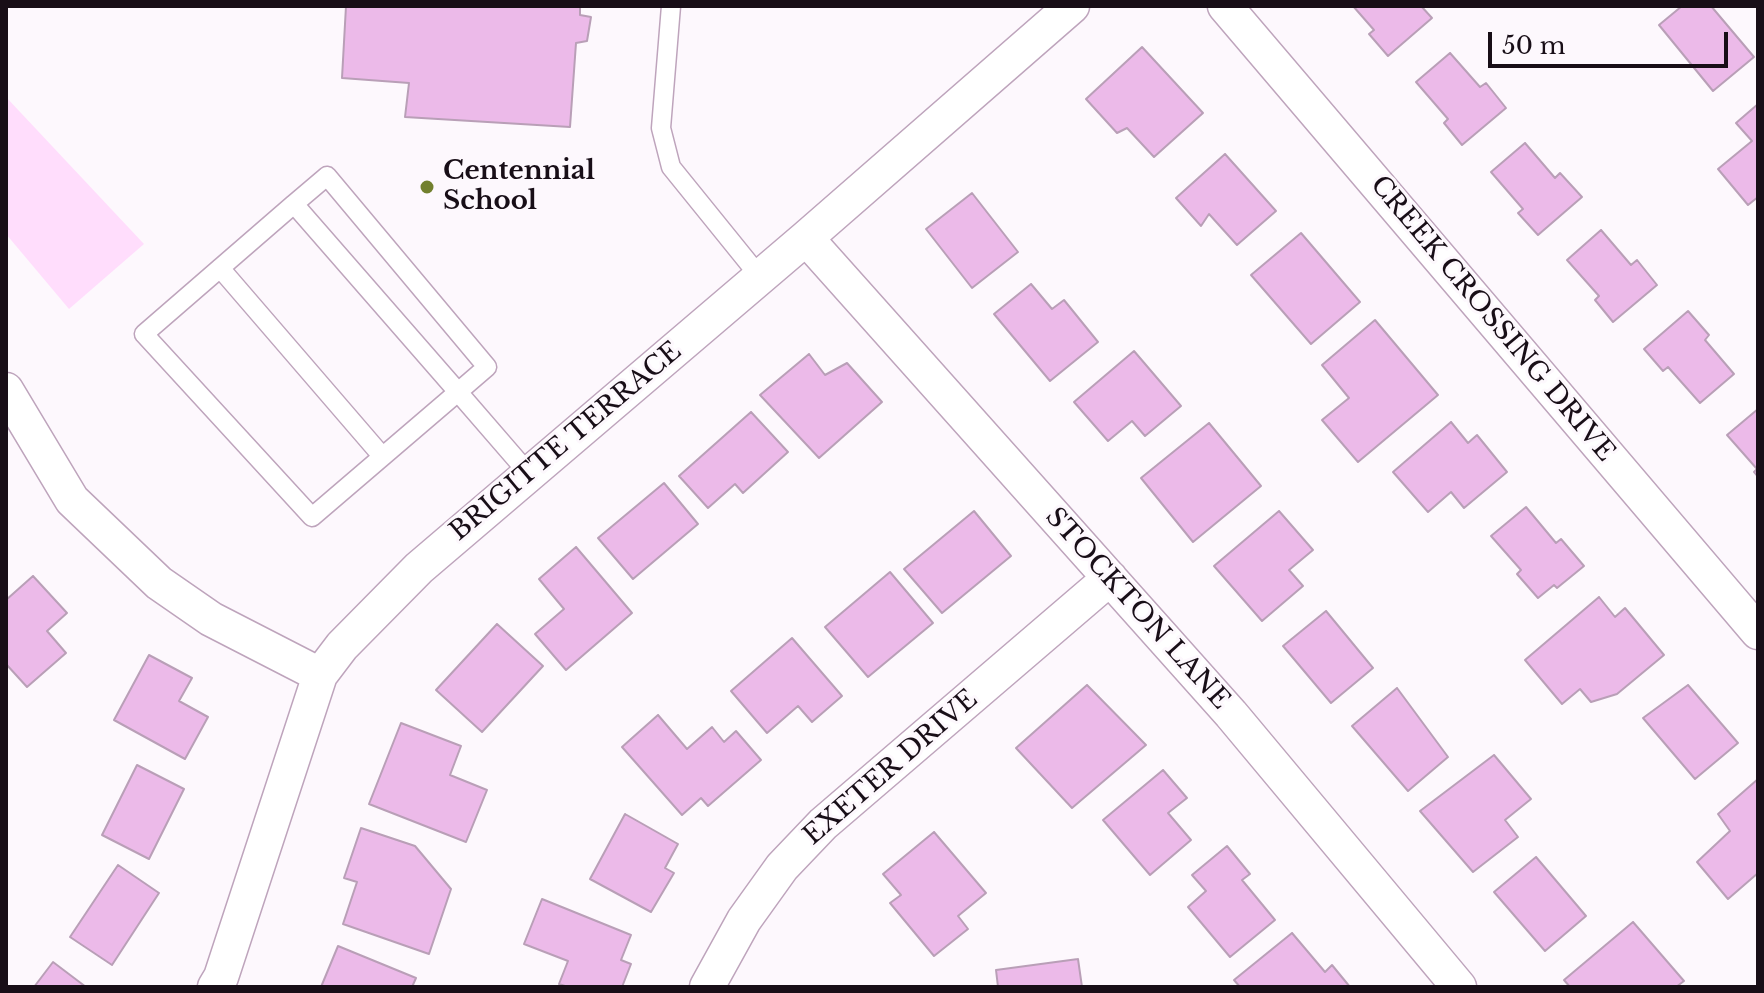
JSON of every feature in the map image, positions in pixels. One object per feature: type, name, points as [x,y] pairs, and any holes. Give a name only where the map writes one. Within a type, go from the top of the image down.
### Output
[{"type":"street","name":"BRIGITTE TERRACE","points":[[215,987],[221,977],[320,675],[342,646],[419,568],[1072,6]]},
{"type":"street","name":"CREEK CROSSING DRIVE","points":[[1225,6],[1758,632]]},
{"type":"street","name":"STOCKTON LANE","points":[[806,238],[1231,714],[1459,987]]},
{"type":"street","points":[[6,390],[72,500],[159,583],[211,619],[320,675]]},
{"type":"street","name":"EXETER DRIVE","points":[[712,985],[744,920],[782,867],[823,824],[1110,578]]},
{"type":"lane","points":[[671,6],[661,128],[671,167],[760,277]]},
{"type":"lane","points":[[327,176],[487,367],[312,517],[144,334],[220,268],[327,176]]},
{"type":"lane","points":[[294,204],[529,474]]},
{"type":"lane","points":[[220,268],[382,456]]},
{"type":"shaded area","points":[[6,97],[144,244],[69,309],[6,234]]},
{"type":"building","points":[[346,6],[580,6],[580,15],[591,17],[587,41],[576,43],[570,127],[405,117],[409,83],[342,78]]},
{"type":"building","points":[[1353,6],[1421,6],[1432,18],[1388,56],[1369,34],[1374,30]]},
{"type":"building","points":[[1682,6],[1711,6],[1754,57],[1713,91],[1659,25]]},
{"type":"building","points":[[1142,47],[1203,113],[1154,157],[1127,128],[1117,133],[1086,99]]},
{"type":"building","points":[[1450,53],[1480,87],[1486,83],[1506,108],[1462,145],[1444,123],[1448,119],[1416,82]]},
{"type":"building","points":[[1758,104],[1758,197],[1748,205],[1718,169],[1752,141],[1736,123]]},
{"type":"building","points":[[1525,143],[1555,178],[1560,173],[1582,197],[1538,235],[1518,213],[1523,209],[1491,172]]},
{"type":"building","points":[[1225,154],[1276,211],[1237,245],[1209,214],[1201,226],[1176,198]]},
{"type":"building","points":[[972,193],[1018,252],[972,288],[926,229]]},
{"type":"building","points":[[1601,230],[1631,265],[1637,260],[1657,285],[1613,322],[1595,300],[1599,296],[1567,260]]},
{"type":"building","points":[[1301,233],[1360,302],[1311,344],[1251,275]]},
{"type":"building","points":[[1031,284],[1052,309],[1064,300],[1098,342],[1050,381],[994,314]]},
{"type":"building","points":[[1688,311],[1709,335],[1705,340],[1734,374],[1700,403],[1668,367],[1663,371],[1644,349]]},
{"type":"building","points":[[1375,320],[1438,395],[1358,462],[1322,420],[1349,398],[1322,365]]},
{"type":"building","points":[[1134,351],[1181,406],[1145,436],[1132,421],[1108,441],[1074,402]]},
{"type":"building","points":[[809,354],[825,375],[847,363],[882,402],[819,458],[760,395]]},
{"type":"building","points":[[1758,409],[1758,477],[1754,472],[1757,469],[1727,435]]},
{"type":"building","points":[[751,412],[788,452],[743,493],[735,484],[708,508],[679,476]]},
{"type":"building","points":[[1451,422],[1468,443],[1477,435],[1507,472],[1464,508],[1451,492],[1428,512],[1393,472]]},
{"type":"building","points":[[1209,423],[1261,486],[1193,542],[1141,478]]},
{"type":"building","points":[[664,483],[698,524],[633,579],[598,538]]},
{"type":"building","points":[[1526,507],[1556,543],[1561,539],[1584,566],[1557,588],[1554,585],[1538,598],[1517,574],[1521,570],[1491,536]]},
{"type":"building","points":[[974,511],[1011,556],[942,613],[904,569]]},
{"type":"building","points":[[1279,511],[1313,550],[1289,570],[1303,586],[1262,621],[1214,566]]},
{"type":"building","points":[[576,547],[632,613],[566,670],[535,634],[564,609],[539,579]]},
{"type":"building","points":[[890,572],[933,623],[868,677],[825,627]]},
{"type":"building","points":[[33,576],[67,613],[47,631],[66,653],[27,687],[6,664],[6,600]]},
{"type":"building","points":[[1599,597],[1615,617],[1625,608],[1664,655],[1617,694],[1591,702],[1580,689],[1562,704],[1525,660]]},
{"type":"building","points":[[1326,611],[1373,668],[1331,703],[1283,646]]},
{"type":"building","points":[[497,624],[543,666],[482,732],[436,690]]},
{"type":"building","points":[[792,638],[842,696],[812,722],[798,706],[767,733],[731,691]]},
{"type":"building","points":[[149,655],[192,678],[179,701],[208,717],[185,759],[114,720]]},
{"type":"building","points":[[1087,685],[1146,745],[1072,808],[1016,748]]},
{"type":"building","points":[[1688,685],[1738,743],[1695,779],[1643,718]]},
{"type":"building","points":[[1397,688],[1448,757],[1408,791],[1352,726]]},
{"type":"building","points":[[658,715],[687,749],[712,727],[724,742],[736,731],[761,760],[708,806],[701,798],[682,815],[622,747]]},
{"type":"building","points":[[401,723],[461,746],[450,775],[487,790],[466,842],[369,804]]},
{"type":"building","points":[[1494,755],[1531,799],[1505,820],[1518,837],[1473,872],[1420,811]]},
{"type":"building","points":[[137,765],[184,789],[149,859],[102,835]]},
{"type":"building","points":[[1163,770],[1187,798],[1168,813],[1191,840],[1150,875],[1103,820]]},
{"type":"building","points":[[1758,779],[1758,873],[1728,899],[1697,862],[1730,831],[1718,814]]},
{"type":"building","points":[[625,814],[678,844],[665,868],[674,873],[651,912],[590,879]]},
{"type":"building","points":[[361,828],[415,846],[451,889],[429,954],[343,924],[357,882],[344,878]]},
{"type":"building","points":[[934,832],[986,893],[958,916],[968,929],[934,956],[890,903],[901,895],[883,874]]},
{"type":"building","points":[[1227,846],[1250,874],[1242,880],[1275,920],[1230,957],[1188,907],[1206,891],[1192,875]]},
{"type":"building","points":[[1536,857],[1586,916],[1545,951],[1494,892]]},
{"type":"building","points":[[118,865],[159,893],[112,965],[70,937]]},
{"type":"building","points":[[542,899],[631,935],[621,960],[631,964],[622,987],[568,987],[559,984],[568,961],[524,944]]},
{"type":"building","points":[[1633,922],[1684,981],[1676,987],[1570,987],[1564,980]]},
{"type":"building","points":[[1292,933],[1325,972],[1332,965],[1350,987],[1240,987],[1234,980]]},
{"type":"building","points":[[338,946],[416,978],[412,987],[321,987]]},
{"type":"building","points":[[1078,959],[1082,987],[998,987],[996,970]]},
{"type":"building","points":[[53,962],[86,987],[34,987]]},
{"type":"place","name":"Centennial School","points":[[427,187]]}]
